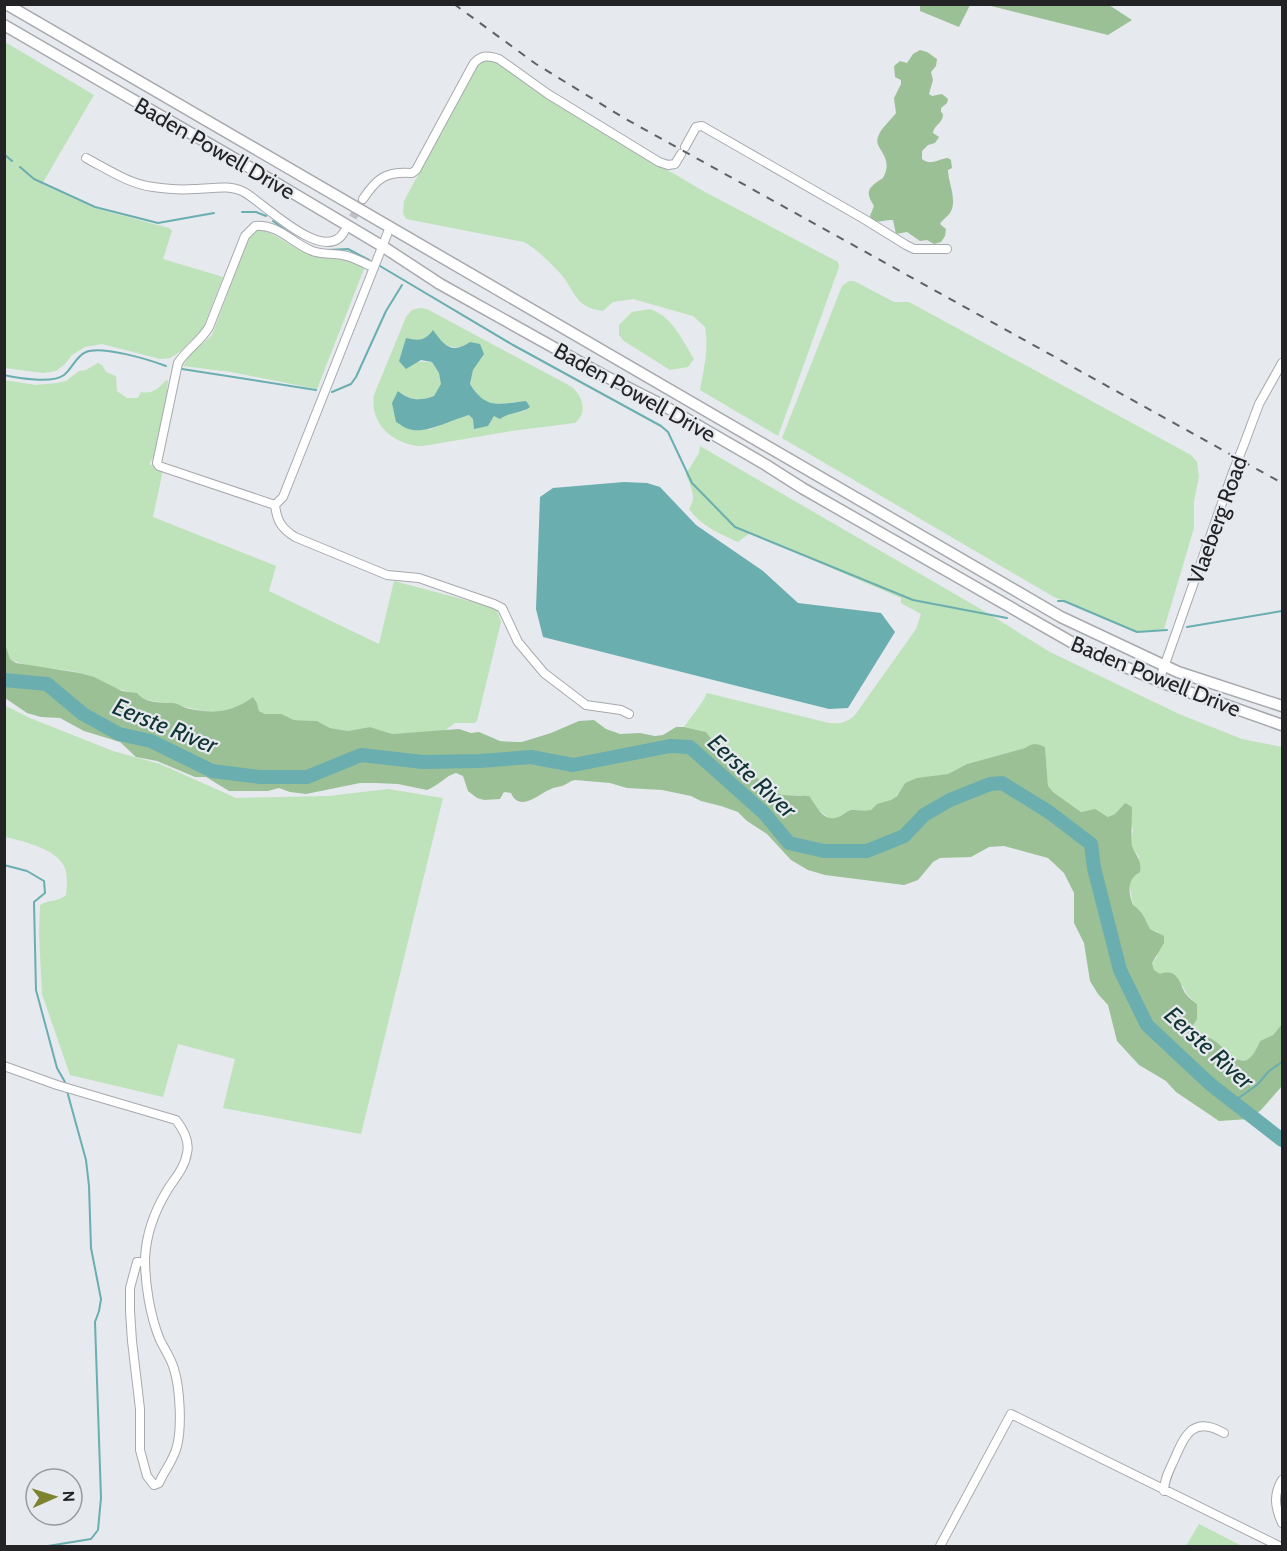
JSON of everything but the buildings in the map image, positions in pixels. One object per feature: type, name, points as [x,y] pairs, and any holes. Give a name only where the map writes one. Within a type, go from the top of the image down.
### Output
[{"type":"main road","name":"Baden Powell Drive","points":[[6,4],[1061,617],[1164,666],[1282,706]]},
{"type":"main road","name":"Baden Powell Drive","points":[[4,25],[382,246],[440,284],[603,375],[666,407],[1054,634],[1096,655],[1159,681],[1282,725]]},
{"type":"street","points":[[363,200],[375,182],[388,174],[412,173],[416,170],[474,63],[480,57],[491,56],[499,59],[548,94],[660,162],[668,165],[675,164],[696,127],[702,126],[906,245],[914,249],[947,249]]},
{"type":"street","points":[[86,158],[116,175],[150,187],[234,188],[245,192],[302,234],[318,241],[333,242],[341,238],[344,232]]},
{"type":"street","points":[[262,225],[267,219],[277,216]]},
{"type":"street","points":[[275,505],[159,466],[156,460],[178,363],[185,353],[203,337],[209,327],[245,236],[255,226],[262,225],[272,228],[316,253],[344,255],[373,267]]},
{"type":"street","points":[[275,505],[283,497],[390,227]]},
{"type":"street","name":"Vlaeberg Road","points":[[1159,681],[1259,404],[1282,363]]},
{"type":"street","points":[[275,505],[276,516],[282,528],[295,537],[387,574],[419,578],[502,608],[518,642],[544,673],[586,705],[621,710],[629,714]]},
{"type":"street","points":[[4,1066],[57,1085],[176,1120],[187,1139],[188,1152],[181,1169],[162,1201],[149,1231],[145,1262],[155,1324],[174,1367],[178,1400],[177,1448],[159,1483],[154,1485],[147,1476],[140,1450],[140,1408],[132,1341],[130,1287],[137,1262],[145,1262]]},
{"type":"street","points":[[940,1546],[1011,1414],[1280,1546]]},
{"type":"street","points":[[1164,1491],[1166,1479],[1186,1435],[1194,1428],[1202,1426],[1224,1432]]},
{"type":"street","points":[[1282,1480],[1275,1500],[1282,1523]]},
{"type":"green space","points":[[920,4],[970,5],[959,27],[920,11]]},
{"type":"green space","points":[[987,5],[1109,5],[1132,20],[1108,35]]},
{"type":"green space","points":[[5,42],[94,95],[42,184],[94,208],[169,228],[172,231],[163,259],[223,277],[203,328],[181,351],[170,358],[160,359],[102,344],[85,347],[72,355],[56,371],[43,373],[5,368]]},
{"type":"green space","points":[[920,50],[937,59],[936,66],[931,72],[933,80],[929,94],[932,96],[942,94],[948,99],[941,108],[943,117],[933,133],[939,137],[935,143],[928,145],[922,151],[922,159],[925,161],[932,162],[948,158],[951,160],[952,168],[948,170],[953,197],[952,208],[940,224],[946,229],[945,236],[941,242],[934,244],[927,240],[920,241],[907,232],[896,234],[893,220],[875,221],[870,216],[874,206],[869,193],[874,184],[883,178],[887,164],[877,141],[883,128],[896,113],[894,98],[901,84],[901,80],[895,77],[894,66],[900,61],[907,63],[913,54]]},
{"type":"green space","points":[[483,59],[493,59],[705,192],[838,262],[839,267],[778,436],[700,390],[706,358],[706,335],[705,327],[693,316],[633,299],[613,302],[603,311],[593,309],[580,302],[559,272],[524,242],[406,219],[403,213],[404,201]]},
{"type":"green space","points":[[259,229],[310,255],[352,261],[364,269],[317,389],[231,372],[183,366],[191,354],[212,335],[250,235]]},
{"type":"green space","points":[[849,281],[854,281],[894,302],[909,302],[1191,455],[1197,462],[1199,477],[1194,501],[1194,528],[1164,629],[1138,632],[1054,597],[782,438],[842,286]]},
{"type":"green space","points":[[427,309],[572,387],[581,400],[582,415],[575,423],[423,446],[394,438],[380,424],[374,406],[374,395],[406,317],[412,310]],"holes":[[[428,338],[461,348],[473,370],[470,384],[476,393],[487,402],[500,404],[526,401],[525,411],[494,416],[488,426],[482,426],[469,415],[449,420],[429,430],[398,391],[407,397],[424,399],[434,396],[442,384],[439,373],[432,362],[399,361],[406,339],[419,341]]]},
{"type":"green space","points":[[650,309],[671,323],[681,337],[694,359],[688,367],[670,370],[624,341],[619,335],[619,325],[632,312]]},
{"type":"green space","points":[[98,363],[106,372],[116,376],[117,391],[127,398],[138,398],[141,392],[154,391],[168,380],[161,436],[149,464],[163,470],[153,517],[276,566],[269,591],[379,644],[394,581],[496,608],[501,622],[477,721],[455,723],[444,731],[392,734],[370,727],[348,731],[330,728],[317,721],[294,720],[280,714],[265,714],[259,711],[253,697],[234,708],[216,711],[196,710],[141,698],[81,673],[35,667],[10,659],[4,640],[4,380],[36,385],[57,383],[66,381],[79,371]]},
{"type":"green space","points":[[700,446],[984,611],[1050,652],[1179,714],[1242,739],[1282,747],[1282,1024],[1273,1035],[1260,1041],[1250,1058],[1245,1061],[1240,1060],[1197,1031],[1193,1025],[1197,1004],[1186,993],[1183,986],[1154,971],[1152,963],[1157,957],[1158,932],[1150,929],[1142,913],[1133,905],[1129,882],[1134,876],[1139,857],[1131,845],[1133,830],[1125,803],[1115,814],[1108,817],[1095,811],[1081,812],[1048,786],[1045,747],[1032,744],[967,764],[948,774],[905,783],[893,799],[871,810],[849,810],[836,818],[829,818],[817,809],[814,802],[801,795],[782,795],[768,788],[745,767],[720,750],[706,732],[684,727],[707,693],[829,723],[846,721],[855,715],[916,629],[921,614],[901,603],[901,598],[750,533],[738,542],[705,525],[689,509],[693,496],[686,474],[699,453]]},
{"type":"green space","points":[[4,640],[10,659],[16,663],[94,677],[122,691],[137,693],[149,701],[174,703],[199,711],[216,711],[231,709],[253,697],[259,711],[265,714],[281,714],[294,720],[317,721],[330,728],[348,731],[370,727],[392,734],[459,729],[471,733],[479,732],[500,741],[522,742],[579,721],[594,720],[606,729],[620,734],[640,733],[655,736],[663,735],[676,727],[684,727],[706,732],[720,750],[745,767],[768,788],[782,795],[809,796],[820,812],[828,818],[838,817],[851,810],[871,810],[877,804],[897,796],[905,783],[917,778],[948,774],[967,764],[1032,744],[1045,747],[1048,786],[1081,812],[1095,809],[1108,817],[1115,814],[1125,803],[1132,807],[1132,846],[1139,861],[1140,872],[1131,882],[1131,900],[1150,929],[1164,936],[1164,943],[1152,963],[1154,970],[1160,974],[1170,973],[1177,977],[1185,993],[1197,1004],[1197,1019],[1193,1025],[1195,1028],[1240,1060],[1245,1061],[1250,1058],[1260,1041],[1273,1035],[1282,1024],[1282,1086],[1261,1110],[1249,1119],[1219,1121],[1176,1092],[1166,1081],[1139,1065],[1117,1041],[1108,1005],[1090,981],[1084,943],[1074,923],[1074,893],[1064,873],[1048,858],[1004,846],[989,847],[971,857],[940,858],[933,862],[918,880],[904,885],[825,875],[808,870],[791,860],[767,834],[738,812],[691,796],[662,790],[627,788],[610,783],[575,780],[525,802],[520,802],[511,793],[504,792],[500,799],[477,798],[468,791],[463,776],[456,773],[427,790],[398,784],[360,783],[306,794],[279,788],[268,791],[229,791],[206,777],[195,777],[157,761],[136,757],[120,742],[84,731],[60,718],[41,717],[27,713],[5,698]]},
{"type":"green space","points":[[4,705],[30,718],[113,751],[160,764],[236,798],[328,796],[388,789],[443,798],[361,1134],[223,1108],[235,1059],[178,1044],[163,1097],[70,1075],[42,994],[39,934],[40,905],[66,895],[66,873],[60,860],[53,854],[29,843],[5,837]]},
{"type":"green space","points":[[1199,1524],[1240,1545],[1242,1546],[1186,1546]]},
{"type":"water","points":[[433,330],[445,344],[453,348],[470,342],[480,344],[484,354],[473,370],[470,384],[482,398],[488,402],[501,404],[526,401],[530,407],[500,419],[494,416],[488,426],[474,429],[473,419],[469,415],[422,430],[407,428],[396,422],[392,403],[398,391],[411,398],[424,399],[434,396],[441,384],[439,373],[432,362],[421,360],[406,369],[399,361],[406,338],[421,339]]},
{"type":"water","points":[[624,482],[647,483],[660,487],[696,525],[763,571],[798,603],[881,613],[895,632],[848,708],[829,709],[543,637],[536,609],[540,497],[553,488]]},
{"type":"waterway","points":[[4,154],[12,161]]},
{"type":"waterway","points":[[20,167],[34,179],[95,207],[158,223],[214,213]]},
{"type":"waterway","points":[[242,212],[256,212],[266,216]]},
{"type":"waterway","points":[[273,221],[302,242]]},
{"type":"waterway","points":[[327,250],[348,249],[369,260]]},
{"type":"waterway","points":[[380,266],[513,345],[661,426],[668,432],[692,483],[735,527],[913,600],[1007,618]]},
{"type":"waterway","points":[[332,392],[351,384],[356,377],[386,311],[402,285]]},
{"type":"waterway","points":[[4,375],[35,380],[59,378],[83,354],[93,350],[126,354],[166,366]]},
{"type":"waterway","points":[[182,369],[316,390]]},
{"type":"waterway","points":[[1058,601],[1064,601],[1137,632],[1167,630]]},
{"type":"waterway","points":[[1187,627],[1282,611]]},
{"type":"waterway","name":"Eerste River","points":[[4,680],[47,684],[83,714],[119,734],[151,741],[212,771],[260,777],[307,777],[361,755],[423,762],[531,757],[573,765],[670,746],[690,747],[764,813],[789,843],[824,851],[867,851],[904,836],[924,815],[950,800],[990,784],[1002,783],[1049,812],[1091,844],[1094,868],[1120,970],[1147,1025],[1210,1084],[1282,1140]]},
{"type":"waterway","points":[[4,865],[27,871],[44,881],[45,893],[34,902],[36,990],[57,1068],[65,1082]]},
{"type":"waterway","points":[[1233,1102],[1257,1085],[1269,1071],[1282,1062]]},
{"type":"waterway","points":[[48,1546],[91,1539],[98,1530],[101,1498],[95,1322],[101,1299],[91,1248],[86,1160],[67,1091]]},
{"type":"tunnel","points":[[347,228],[363,199]]},
{"type":"railway","points":[[454,4],[536,64],[624,118],[1282,483]]}]
